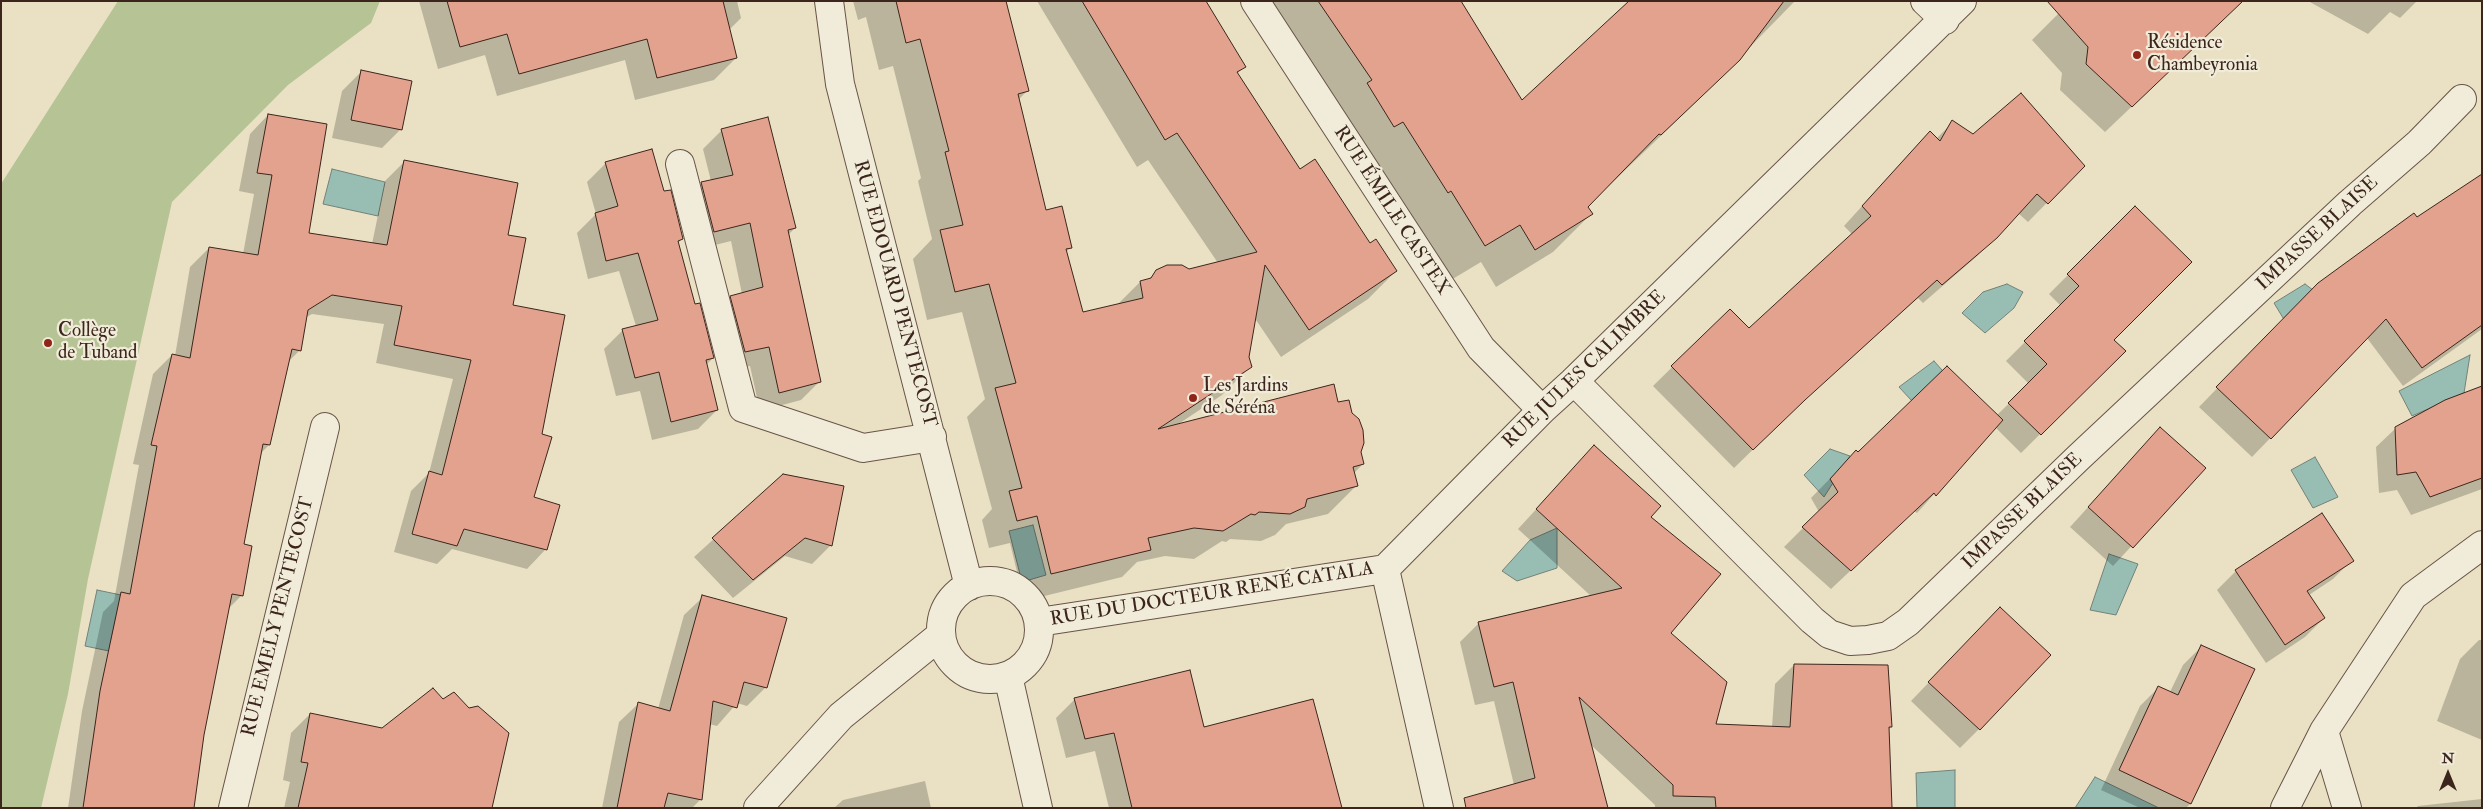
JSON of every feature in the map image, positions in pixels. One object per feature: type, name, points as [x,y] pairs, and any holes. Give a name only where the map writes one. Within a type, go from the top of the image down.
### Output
[{"type":"street","name":"RUE EDOUARD PENTECOST","points":[[829,1],[840,84],[969,586]]},
{"type":"street","name":"RUE ÉMILE CASTEX","points":[[1255,1],[1481,348],[1542,410]]},
{"type":"street","points":[[1925,1],[1954,10]]},
{"type":"street","name":"RUE JULES CALIMBRE","points":[[1385,569],[1542,410],[1954,10]]},
{"type":"street","name":"IMPASSE BLAISE","points":[[1574,381],[1829,634],[1850,641],[1888,636],[1908,622],[2343,210],[2419,143],[2462,99]]},
{"type":"street","points":[[680,164],[742,408],[863,448],[932,437]]},
{"type":"street","name":"RUE EMELY PENTECOST","points":[[233,808],[325,426]]},
{"type":"street","points":[[2285,808],[2324,731],[2413,596],[2482,545]]},
{"type":"street","points":[[1385,569],[1439,808]]},
{"type":"street","name":"RUE DU DOCTEUR RENÉ CATALA","points":[[1039,622],[1385,569]]},
{"type":"street","points":[[990,581],[1008,584],[1019,590],[1032,605],[1039,622],[1039,640],[1032,657],[1025,666],[1008,676],[988,680],[971,676],[957,668],[945,650],[941,635],[941,623],[945,608],[956,594],[969,586],[990,581]]},
{"type":"street","points":[[758,808],[841,716],[941,635]]},
{"type":"street","points":[[1008,676],[1038,808]]},
{"type":"street","points":[[2324,731],[2347,808]]},
{"type":"green space","points":[[118,1],[380,1],[371,23],[288,85],[172,202],[88,579],[68,694],[41,808],[1,808],[1,184]]},
{"type":"water","points":[[332,169],[385,182],[378,216],[323,204]]},
{"type":"water","points":[[2007,284],[2023,292],[2014,308],[1985,333],[1962,313],[1983,292]]},
{"type":"water","points":[[2305,284],[2334,306],[2294,336],[2274,303]]},
{"type":"water","points":[[2470,355],[2464,393],[2412,416],[2399,391]]},
{"type":"water","points":[[1934,361],[1958,388],[1924,414],[1899,387]]},
{"type":"water","points":[[1830,449],[1850,456],[1824,497],[1804,475]]},
{"type":"water","points":[[2315,457],[2338,497],[2313,508],[2291,470]]},
{"type":"water","points":[[1033,525],[1046,575],[1022,582],[1009,531]]},
{"type":"water","points":[[1557,528],[1557,568],[1517,581],[1502,571],[1530,540]]},
{"type":"water","points":[[2109,554],[2138,564],[2116,615],[2090,610]]},
{"type":"water","points":[[97,590],[121,595],[109,651],[85,646]]},
{"type":"water","points":[[1955,770],[1955,808],[1917,808],[1916,773]]},
{"type":"water","points":[[2095,777],[2159,808],[2075,808]]},
{"type":"building","points":[[447,1],[723,1],[737,58],[657,78],[647,39],[519,74],[507,34],[460,47]]},
{"type":"building","points":[[896,1],[1006,1],[1029,91],[1018,94],[1046,210],[1062,206],[1072,248],[1066,249],[1083,312],[1143,298],[1140,281],[1151,278],[1156,270],[1167,265],[1182,265],[1189,269],[1257,252],[1177,133],[1165,140],[1082,1],[1206,1],[1246,67],[1237,72],[1300,169],[1315,159],[1370,243],[1376,239],[1397,271],[1309,330],[1265,265],[1249,357],[1252,367],[1158,429],[1334,384],[1338,402],[1349,400],[1352,413],[1359,419],[1363,430],[1364,443],[1361,452],[1364,464],[1353,467],[1358,486],[1307,499],[1305,507],[1290,514],[1259,512],[1255,515],[1251,514],[1223,531],[1194,528],[1148,538],[1151,550],[1051,574],[1037,516],[1017,521],[1009,491],[1022,488],[995,388],[1016,383],[989,284],[955,292],[940,230],[963,225],[945,152],[949,151],[920,39],[906,43]]},
{"type":"building","points":[[1318,1],[1461,1],[1522,100],[1629,1],[1784,1],[1740,60],[1661,135],[1659,134],[1588,207],[1593,214],[1535,250],[1520,225],[1485,246],[1451,191],[1448,193],[1403,122],[1394,127],[1367,83],[1372,80]]},
{"type":"building","name":"Résidence Chambeyronia","points":[[2047,1],[2243,1],[2132,107],[2086,64],[2088,47]]},
{"type":"building","points":[[361,70],[412,81],[402,130],[351,120]]},
{"type":"building","points":[[2021,93],[2085,166],[2048,204],[2037,194],[1997,238],[1942,285],[1937,280],[1753,450],[1671,366],[1730,309],[1749,328],[1871,216],[1862,206],[1930,131],[1940,141],[1952,120],[1973,134]]},
{"type":"building","points":[[268,114],[327,124],[309,233],[387,245],[404,160],[518,183],[508,235],[526,238],[513,305],[565,315],[542,434],[552,437],[534,497],[560,505],[547,550],[464,529],[457,546],[412,534],[429,471],[442,475],[471,360],[394,345],[402,306],[332,295],[308,310],[301,351],[292,349],[270,445],[263,444],[244,544],[252,546],[243,596],[232,594],[204,735],[194,808],[83,808],[100,691],[121,592],[130,594],[157,446],[151,445],[172,354],[190,358],[209,247],[258,255],[272,175],[257,173]]},
{"type":"building","points":[[768,117],[796,228],[788,230],[821,382],[779,393],[769,347],[745,352],[730,296],[763,287],[750,223],[714,232],[701,182],[733,175],[721,129]]},
{"type":"building","points":[[652,149],[664,191],[671,190],[683,239],[678,241],[695,304],[700,303],[714,358],[706,360],[718,410],[671,422],[659,372],[635,378],[622,329],[658,320],[638,253],[606,261],[595,213],[618,206],[605,162]]},
{"type":"building","points":[[2482,174],[2482,325],[2422,368],[2386,319],[2271,439],[2216,387],[2318,283],[2414,213],[2417,217]]},
{"type":"building","points":[[2135,206],[2192,262],[2114,340],[2126,351],[2041,435],[2008,403],[2047,364],[2024,341],[2079,286],[2067,274]]},
{"type":"building","points":[[1947,366],[2003,420],[1936,496],[1934,493],[1851,571],[1802,527],[1838,492],[1830,479],[1856,450],[1858,452]]},
{"type":"building","points":[[2482,386],[2482,478],[2430,497],[2416,472],[2397,475],[2395,427],[2445,400]]},
{"type":"building","points":[[2160,427],[2206,468],[2133,548],[2088,507]]},
{"type":"building","points":[[1594,445],[1661,506],[1651,517],[1721,574],[1671,633],[1727,682],[1716,724],[1790,727],[1794,664],[1888,665],[1892,727],[1889,727],[1892,808],[1716,808],[1715,797],[1673,796],[1673,785],[1579,697],[1608,808],[1466,808],[1464,798],[1535,778],[1513,682],[1494,687],[1478,622],[1622,588],[1536,509]]},
{"type":"building","points":[[783,474],[844,486],[832,546],[805,538],[753,580],[712,538]]},
{"type":"building","points":[[2322,513],[2354,561],[2307,591],[2325,618],[2285,645],[2235,570]]},
{"type":"building","points":[[702,595],[787,618],[767,688],[744,682],[737,708],[713,701],[702,800],[668,793],[664,808],[617,808],[638,702],[670,711]]},
{"type":"building","points":[[2000,607],[2051,655],[1980,730],[1928,682]]},
{"type":"building","points":[[2201,645],[2255,669],[2191,804],[2119,770],[2158,686],[2178,695]]},
{"type":"building","points":[[1190,670],[1204,727],[1313,699],[1342,808],[1132,808],[1114,733],[1085,739],[1074,698]]},
{"type":"building","points":[[433,688],[443,699],[454,692],[469,708],[478,706],[509,733],[492,808],[298,808],[308,763],[301,762],[310,713],[382,728]]},
{"type":"place","name":"Résidence Chambeyronia","points":[[2137,55]]},
{"type":"place","name":"Collège de Tuband","points":[[48,343]]},
{"type":"place","name":"Les Jardins de Séréna","points":[[1193,398]]}]
